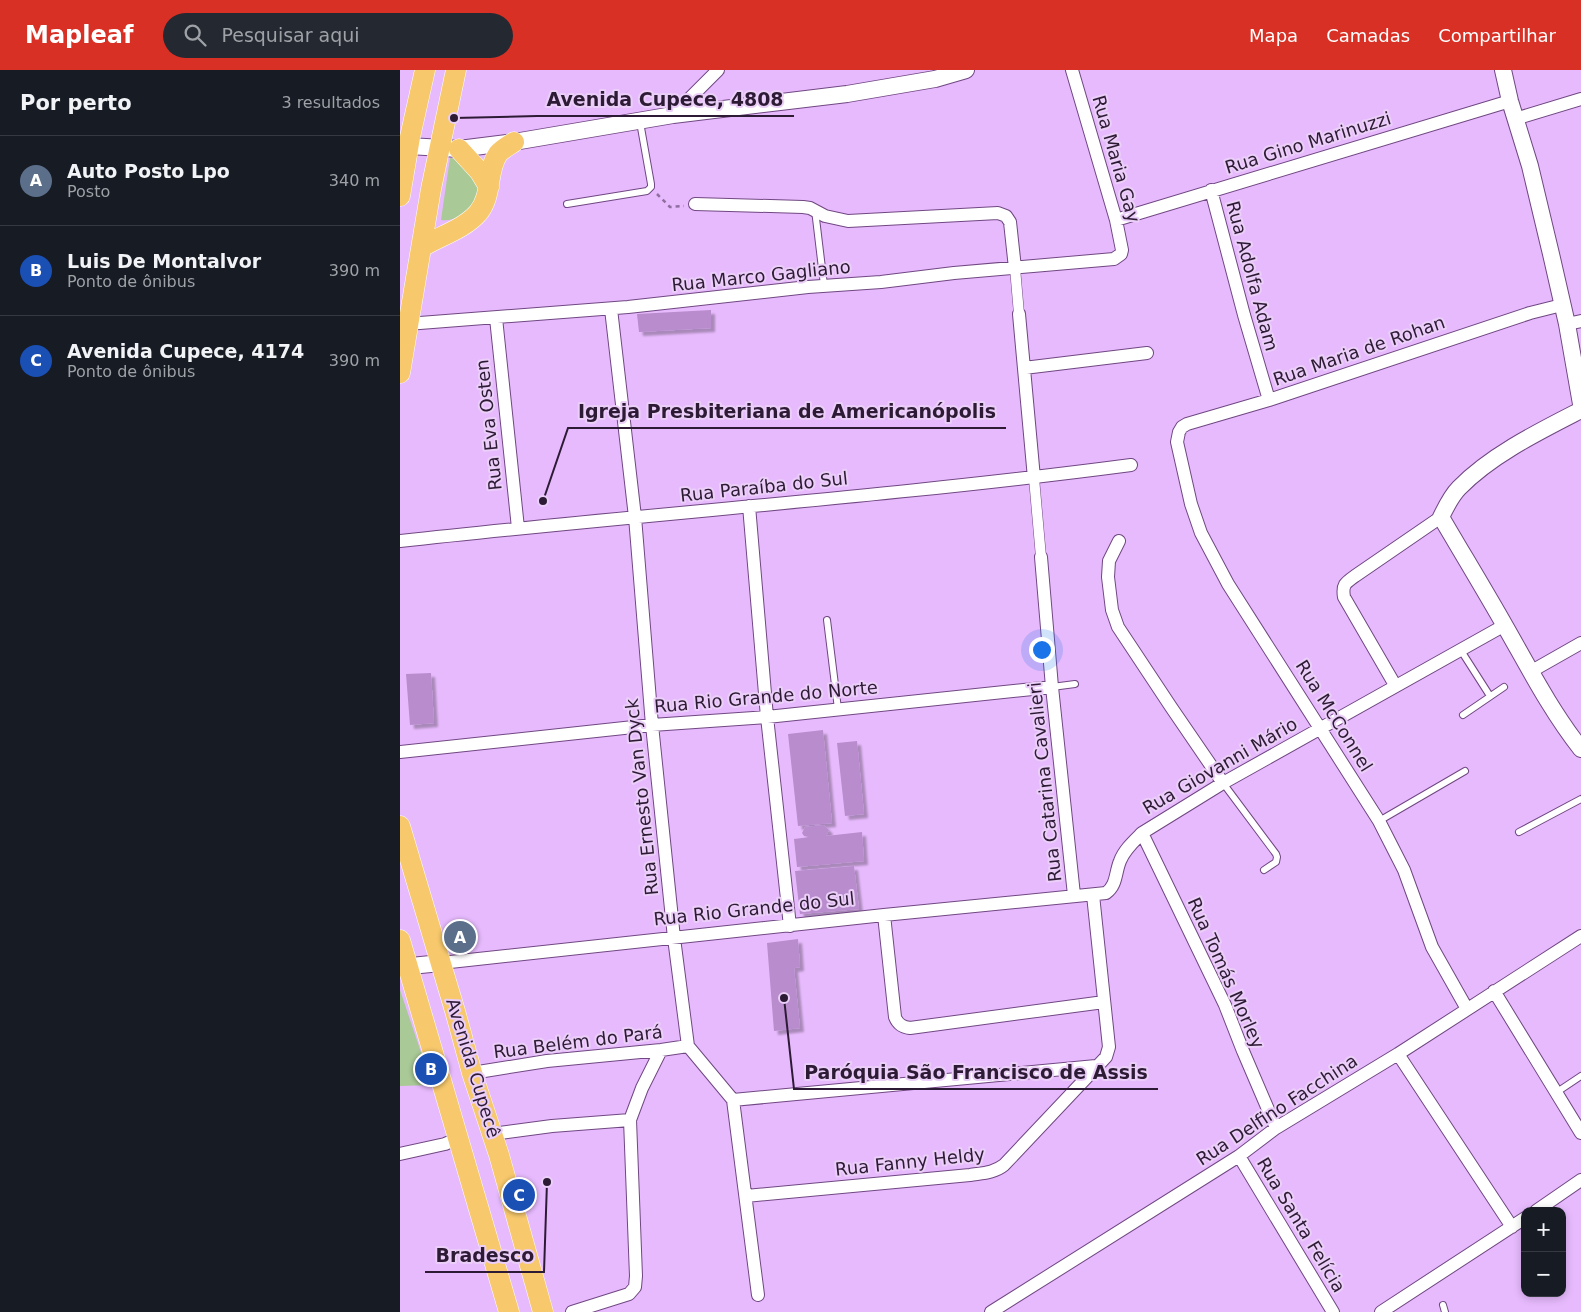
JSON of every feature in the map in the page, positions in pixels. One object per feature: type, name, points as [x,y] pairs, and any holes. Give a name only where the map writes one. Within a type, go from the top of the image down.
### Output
[{"type":"main road","points":[[400,196],[424,70]]},
{"type":"main road","points":[[400,373],[431,190],[450,148],[456,70]]},
{"type":"main road","points":[[422,246],[458,228],[474,217],[488,197],[496,158],[499,153],[514,142]]},
{"type":"main road","points":[[450,148],[480,172],[489,187]]},
{"type":"main road","name":"Avenida Cupecê","points":[[400,826],[472,1073],[499,1155],[542,1312]]},
{"type":"main road","name":"Avenida Cupecê","points":[[400,940],[404,967],[459,1138],[509,1312]]},
{"type":"street","points":[[673,116],[718,70]]},
{"type":"street","points":[[409,146],[450,148],[514,142],[673,116],[847,94],[935,79],[966,70]]},
{"type":"street","name":"Rua Maria Gay","points":[[1072,70],[1116,220],[1122,250],[1118,257]]},
{"type":"street","points":[[1503,70],[1515,119],[1530,166],[1562,305],[1574,322],[1581,404]]},
{"type":"street","points":[[1515,119],[1581,99]]},
{"type":"street","name":"Rua Gino Marinuzzi","points":[[1116,220],[1510,101]]},
{"type":"street","name":"Rua Adolfa Adam","points":[[1211,190],[1269,400]]},
{"type":"street","points":[[695,204],[803,207],[815,210]]},
{"type":"street","name":"Rua Catarina Cavalieri","points":[[815,210],[825,216],[848,221],[998,213],[1008,218],[1010,222],[1052,687],[1074,895]]},
{"type":"street","name":"Rua Marco Gagliano","points":[[407,324],[611,309],[824,286],[1114,259],[1118,257]]},
{"type":"street","name":"Rua Maria de Rohan","points":[[1177,442],[1179,432],[1187,424],[1269,400],[1462,334],[1562,305]]},
{"type":"street","name":"Rua Ernesto Van Dyck","points":[[611,309],[635,518],[652,725],[674,938],[688,1046]]},
{"type":"street","name":"Rua Eva Osten","points":[[496,318],[518,528]]},
{"type":"street","points":[[1024,368],[1147,353]]},
{"type":"street","points":[[1395,685],[1344,597],[1343,590],[1346,583],[1441,517],[1458,489],[1486,466],[1516,445],[1581,410]]},
{"type":"street","name":"Rua McConnel","points":[[1177,442],[1191,504],[1201,533],[1228,584],[1379,821],[1404,870],[1432,947],[1467,1009]]},
{"type":"street","name":"Rua Paraíba do Sul","points":[[400,541],[1034,478],[1131,465]]},
{"type":"street","points":[[749,506],[767,717],[790,926]]},
{"type":"street","points":[[1441,517],[1505,625],[1530,672],[1581,749]]},
{"type":"street","points":[[1119,541],[1109,561],[1108,577],[1112,610],[1118,627],[1223,783]]},
{"type":"street","name":"Rua Giovanni Mário","points":[[1112,889],[1120,861],[1131,843],[1142,833],[1223,783],[1505,625]]},
{"type":"street","points":[[1530,672],[1581,643]]},
{"type":"street","name":"Rua Rio Grande do Norte","points":[[400,752],[652,725],[767,717],[1052,687]]},
{"type":"street","name":"Rua Tomás Morley","points":[[1142,833],[1225,1005],[1276,1128]]},
{"type":"street","name":"Rua Rio Grande do Sul","points":[[404,967],[1074,895],[1093,895],[1106,893],[1112,889]]},
{"type":"street","name":"Rua Fanny Heldy","points":[[746,1196],[970,1175],[997,1170],[1106,1057],[1110,1047],[1093,895]]},
{"type":"street","points":[[884,915],[895,1017],[905,1027],[910,1028],[1104,1002]]},
{"type":"street","name":"Rua Delfino Facchina","points":[[991,1312],[1239,1156],[1276,1128],[1398,1054],[1581,936]]},
{"type":"street","points":[[1494,991],[1581,1133]]},
{"type":"street","points":[[688,1046],[733,1100],[758,1295]]},
{"type":"street","name":"Rua Belém do Pará","points":[[472,1073],[547,1062],[688,1046]]},
{"type":"street","points":[[572,1312],[629,1294],[635,1287],[630,1120],[642,1088],[661,1050]]},
{"type":"street","points":[[1398,1054],[1512,1227]]},
{"type":"street","points":[[733,1100],[1096,1066]]},
{"type":"street","points":[[492,1134],[552,1126],[630,1120]]},
{"type":"street","points":[[400,1154],[445,1144],[459,1138]]},
{"type":"street","name":"Rua Santa Felícia","points":[[1239,1156],[1334,1312]]},
{"type":"street","points":[[1542,1207],[1581,1180]]},
{"type":"street","points":[[1381,1312],[1521,1221]]},
{"type":"lane","points":[[567,204],[646,191],[651,187],[639,121]]},
{"type":"lane","points":[[815,210],[824,286]]},
{"type":"lane","points":[[827,620],[838,709]]},
{"type":"lane","points":[[1460,649],[1490,696]]},
{"type":"lane","name":"Rua Rio Grande do Norte","points":[[1052,687],[1075,684]]},
{"type":"lane","points":[[1463,715],[1504,687]]},
{"type":"lane","points":[[1379,821],[1465,771]]},
{"type":"lane","points":[[1223,783],[1277,857],[1276,862],[1264,870]]},
{"type":"lane","points":[[1519,832],[1581,798]]},
{"type":"lane","points":[[1557,1092],[1581,1076]]},
{"type":"path","points":[[651,187],[670,207],[695,204]]},
{"type":"green space","points":[[450,158],[456,159],[482,181],[473,208],[453,219],[441,220]]},
{"type":"green space","points":[[400,990],[432,1085],[400,1086]]},
{"type":"building","points":[[711,310],[711,328],[639,332],[637,314]]},
{"type":"building","points":[[431,673],[434,723],[410,725],[406,674]]},
{"type":"building","points":[[823,730],[832,823],[798,826],[788,734]]},
{"type":"building","points":[[857,741],[864,814],[845,816],[837,743]]},
{"type":"building","points":[[824,825],[829,830],[826,836],[862,832],[864,861],[797,867],[794,839],[810,837],[804,836],[802,833],[805,827]]},
{"type":"building","points":[[854,866],[859,909],[800,914],[795,871]]},
{"type":"building","points":[[798,939],[800,967],[794,968],[800,1028],[774,1031],[767,943]]},
{"type":"place","name":"Avenida Cupece, 4808","points":[[454,118]]},
{"type":"place","name":"Igreja Presbiteriana de Americanópolis","points":[[543,501]]},
{"type":"place","name":"Auto Posto Lpo","points":[[460,937]]},
{"type":"place","name":"Paróquia São Francisco de Assis","points":[[784,998]]},
{"type":"place","name":"Luis De Montalvor","points":[[431,1069]]},
{"type":"place","name":"Bradesco","points":[[547,1182]]},
{"type":"place","name":"Avenida Cupece, 4174","points":[[519,1195]]}]
